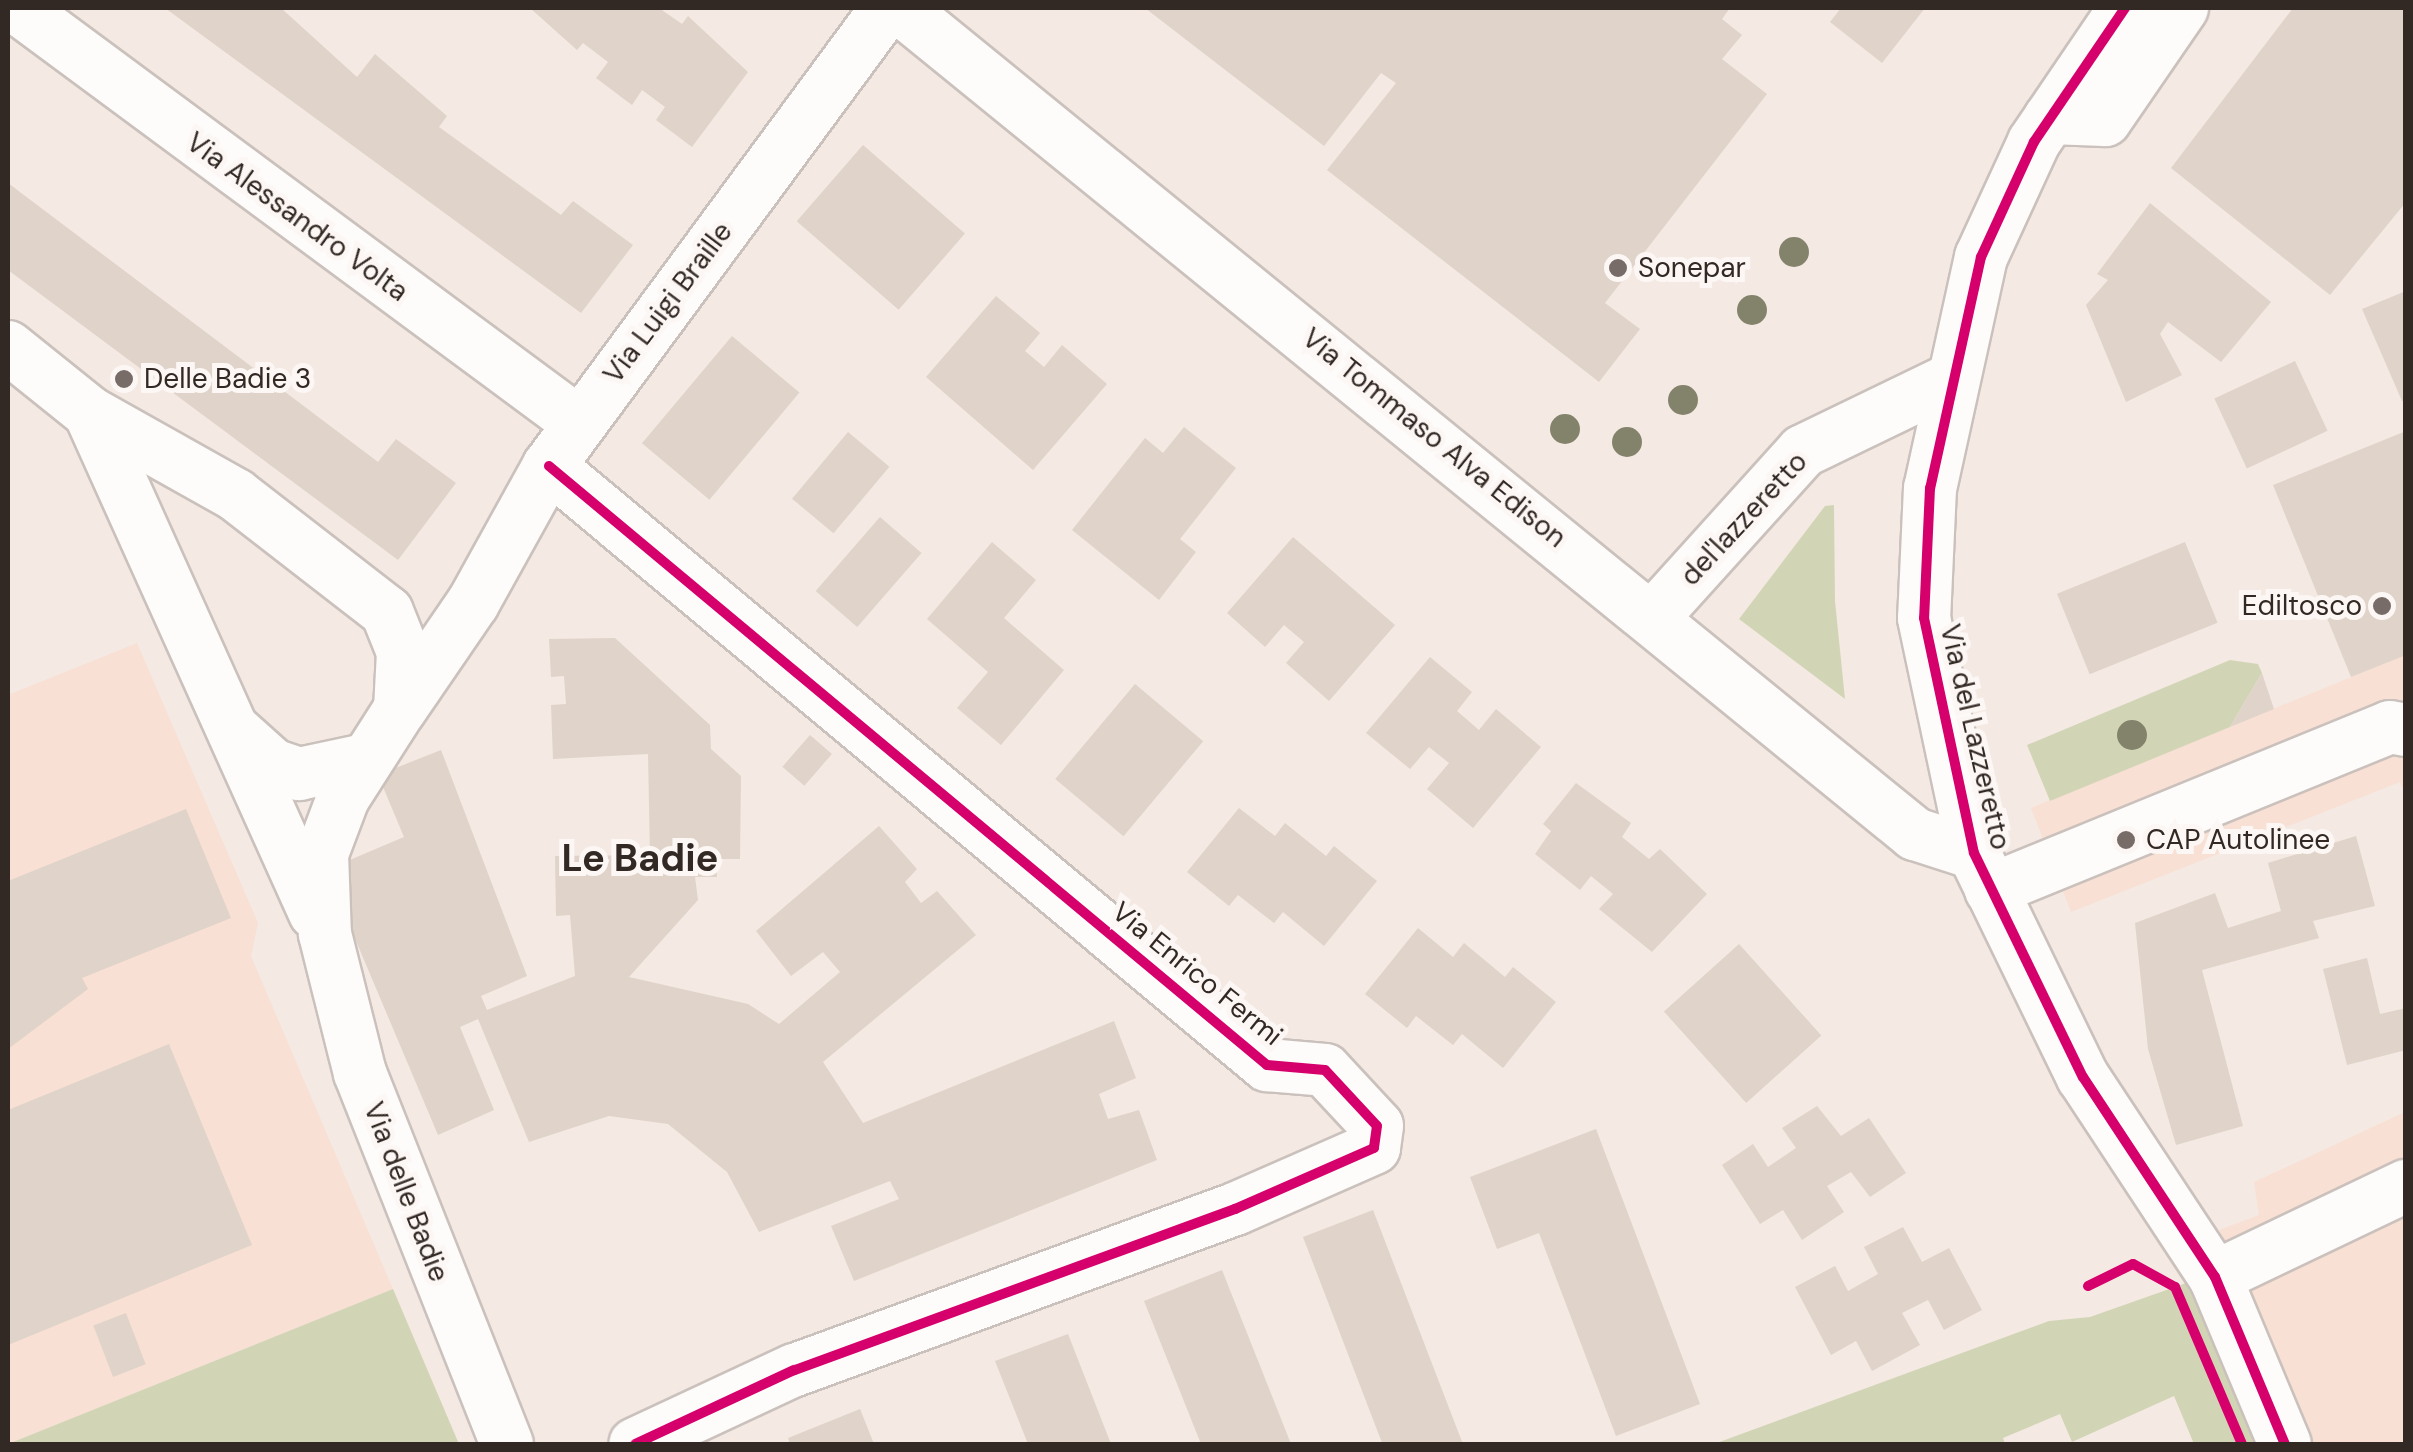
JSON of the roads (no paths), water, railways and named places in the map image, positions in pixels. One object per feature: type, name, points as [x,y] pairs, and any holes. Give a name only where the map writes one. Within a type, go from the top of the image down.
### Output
[{"type":"street","name":"Via Alessandro Volta","points":[[18,8],[579,423]]},
{"type":"street","name":"Via Luigi Braille","points":[[400,709],[468,610],[548,466],[887,8]]},
{"type":"street","name":"Via Tommaso Alva Edison","points":[[900,8],[1654,616],[1915,834],[1983,871]]},
{"type":"street","name":"Via del Lazzeretto","points":[[2125,8],[2050,118],[1981,256],[1948,380],[1930,488],[1924,618],[1983,871],[2083,1077],[2215,1277],[2285,1444]]},
{"type":"street","points":[[2050,118],[2105,120],[2182,8]]},
{"type":"street","name":"Via delle Badie","points":[[8,347],[90,413],[236,495],[386,612]]},
{"type":"street","name":"del'lazzeretto","points":[[1654,616],[1804,451],[1948,380]]},
{"type":"street","name":"Via delle Badie","points":[[90,413],[158,559],[225,721],[325,934],[360,1073],[507,1444]]},
{"type":"street","name":"Via Enrico Fermi","points":[[548,466],[1267,1065],[1325,1070],[1377,1126],[1374,1148],[1235,1209],[794,1370],[635,1444]]},
{"type":"street","points":[[158,559],[187,504],[236,495]]},
{"type":"street","points":[[386,612],[440,628],[468,610]]},
{"type":"street","points":[[386,612],[403,652],[400,709]]},
{"type":"street","name":"Via delle Badie","points":[[325,934],[322,854],[365,760],[400,709]]},
{"type":"street","name":"Via delle Badie","points":[[225,721],[272,764],[299,774],[365,760]]},
{"type":"street","points":[[1983,871],[2390,727],[2406,730]]},
{"type":"street","points":[[2215,1277],[2406,1186]]},
{"type":"place","name":"Sonepar","points":[[1618,268]]},
{"type":"place","name":"Delle Badie 3","points":[[124,379]]},
{"type":"place","name":"Ediltosco","points":[[2382,606]]},
{"type":"place","name":"CAP Autolinee","points":[[2126,840]]},
{"type":"district","name":"Le Badie","points":[[640,859]]}]
